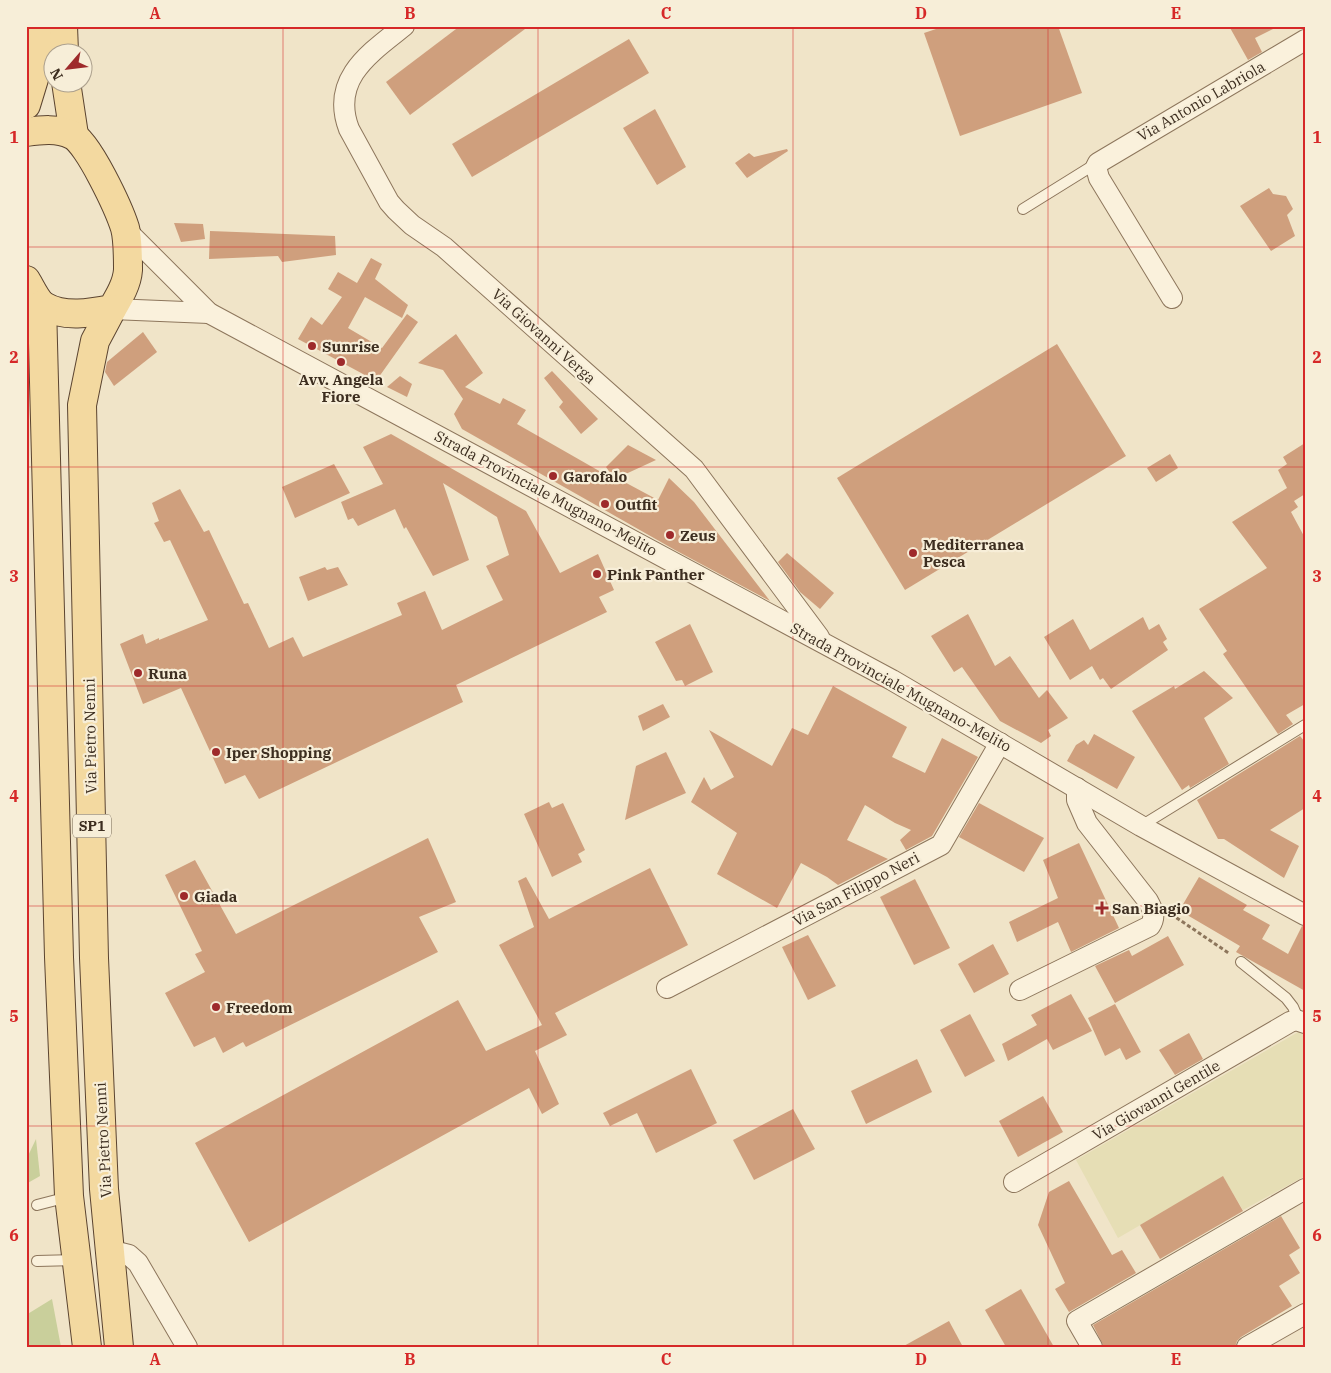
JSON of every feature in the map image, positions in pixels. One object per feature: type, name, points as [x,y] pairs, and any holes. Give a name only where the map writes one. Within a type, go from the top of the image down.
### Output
[{"type":"main road","points":[[26,105],[37,69],[36,26]]},
{"type":"main road","points":[[64,26],[64,42]]},
{"type":"main road","points":[[68,92],[74,135]]},
{"type":"main road","points":[[26,132],[41,130],[60,131],[74,135],[89,152],[125,229]]},
{"type":"main road","name":"Via Pietro Nenni","points":[[119,1347],[104,1179],[94,958],[82,405],[95,341],[124,288],[128,271],[125,229]]},
{"type":"main road","points":[[26,280],[42,305],[62,312],[88,314],[112,309]]},
{"type":"main road","name":"SP1","points":[[42,305],[59,957],[69,1196],[87,1347]]},
{"type":"street","name":"Via Giovanni Verga","points":[[404,26],[370,54],[354,71],[348,83],[344,105],[345,119],[349,129],[390,202],[404,218],[444,247],[694,468],[823,642]]},
{"type":"street","name":"Via Antonio Labriola","points":[[1098,163],[1305,40]]},
{"type":"street","points":[[1098,163],[1096,167],[1098,178],[1172,298]]},
{"type":"street","name":"Strada Provinciale Mugnano-Melito","points":[[125,229],[209,313],[823,642],[926,699],[1141,826],[1305,915]]},
{"type":"street","name":"Strada Provinciale Mugnano-Melito","points":[[112,309],[209,313]]},
{"type":"street","name":"Via San Filippo Neri","points":[[667,988],[941,845],[1000,743]]},
{"type":"street","points":[[1020,990],[1150,926],[1153,921],[1153,910],[1148,901],[1087,822],[1077,800],[1077,788]]},
{"type":"street","name":"Via Giovanni Gentile","points":[[1014,1182],[1290,1022],[1302,1022]]},
{"type":"street","points":[[1092,1347],[1077,1321],[1305,1189]]},
{"type":"street","points":[[109,1250],[129,1255],[138,1263],[187,1347]]},
{"type":"street","points":[[1247,1347],[1305,1314]]},
{"type":"lane","name":"Via Antonio Labriola","points":[[1023,209],[1098,163]]},
{"type":"lane","points":[[1141,826],[1305,725]]},
{"type":"lane","name":"Via Giovanni Gentile","points":[[1241,962],[1286,998],[1302,1022]]},
{"type":"lane","points":[[37,1206],[69,1196]]},
{"type":"lane","points":[[37,1261],[77,1260]]},
{"type":"path","points":[[1153,910],[1170,914],[1241,962]]},
{"type":"shaded area","points":[[1300,1031],[1305,1037],[1305,1176],[1243,1210],[1223,1177],[1118,1238],[1076,1160]]},
{"type":"green space","points":[[36,1139],[40,1176],[26,1184],[26,1160]]},
{"type":"green space","points":[[52,1299],[61,1347],[26,1347],[26,1315]]},
{"type":"building","points":[[460,26],[529,26],[410,115],[386,82]]},
{"type":"building","points":[[945,26],[1058,26],[1082,93],[960,136],[924,33]]},
{"type":"building","points":[[1229,26],[1279,26],[1255,38],[1262,52],[1248,60]]},
{"type":"building","points":[[629,39],[649,73],[472,177],[452,144]]},
{"type":"building","points":[[655,109],[686,167],[657,185],[623,128]]},
{"type":"building","points":[[787,149],[788,151],[747,178],[735,163],[749,153],[754,157]]},
{"type":"building","points":[[1269,188],[1273,194],[1286,196],[1293,209],[1287,215],[1295,236],[1271,251],[1240,206]]},
{"type":"building","points":[[174,223],[203,224],[205,239],[181,242]]},
{"type":"building","points":[[210,231],[335,236],[336,255],[282,262],[278,256],[209,259]]},
{"type":"building","points":[[371,258],[382,264],[375,279],[408,305],[402,318],[365,297],[348,328],[382,348],[407,314],[418,322],[376,381],[298,339],[311,317],[322,325],[342,297],[328,289],[338,272],[357,283]]},
{"type":"building","points":[[143,332],[157,352],[114,386],[105,372],[107,362]]},
{"type":"building","points":[[456,334],[483,373],[465,387],[500,404],[503,398],[526,410],[517,424],[615,480],[606,467],[628,445],[656,460],[617,478],[658,500],[669,478],[694,502],[770,601],[675,550],[462,429],[454,414],[463,399],[443,370],[418,363]]},
{"type":"building","points":[[1057,344],[1126,456],[905,590],[837,478]]},
{"type":"building","points":[[552,371],[598,419],[581,434],[559,407],[563,402],[544,378]]},
{"type":"building","points":[[400,376],[412,384],[407,397],[387,387]]},
{"type":"building","points":[[391,434],[526,511],[560,573],[598,554],[614,590],[599,597],[607,612],[456,685],[463,702],[259,799],[245,775],[225,784],[181,688],[143,704],[120,644],[143,634],[146,644],[208,620],[170,540],[164,542],[154,523],[159,521],[152,503],[180,489],[204,532],[209,530],[244,604],[248,603],[269,648],[293,637],[303,657],[402,615],[397,603],[425,591],[442,630],[503,600],[486,566],[509,555],[497,517],[443,483],[469,560],[433,576],[406,527],[404,529],[395,509],[358,526],[353,518],[348,520],[341,502],[383,484],[363,447]]},
{"type":"building","points":[[1305,443],[1305,494],[1294,501],[1298,507],[1291,512],[1305,538],[1305,704],[1286,715],[1293,724],[1278,734],[1223,654],[1227,651],[1199,609],[1267,568],[1232,522],[1287,488],[1278,470],[1287,464],[1283,457]]},
{"type":"building","points":[[1170,454],[1178,468],[1156,482],[1147,468]]},
{"type":"building","points":[[334,464],[350,493],[295,518],[282,487]]},
{"type":"building","points":[[787,553],[834,593],[820,609],[800,592],[778,562]]},
{"type":"building","points":[[325,567],[327,570],[338,567],[348,585],[308,601],[299,577]]},
{"type":"building","points":[[968,614],[995,666],[1010,656],[1039,698],[1047,690],[1068,718],[1048,730],[1051,736],[1041,743],[1000,721],[962,667],[954,672],[931,636]]},
{"type":"building","points":[[1143,617],[1149,630],[1159,624],[1167,639],[1163,642],[1168,650],[1111,689],[1103,678],[1100,680],[1092,666],[1070,680],[1044,637],[1073,619],[1090,650]]},
{"type":"building","points":[[690,624],[713,672],[685,686],[682,680],[676,681],[655,642]]},
{"type":"building","points":[[1204,671],[1233,698],[1204,718],[1229,764],[1190,788],[1189,785],[1182,790],[1132,711],[1174,686],[1175,689]]},
{"type":"building","points":[[833,686],[907,727],[892,757],[925,773],[942,738],[978,757],[932,836],[906,850],[900,840],[911,830],[865,805],[847,840],[888,859],[838,885],[801,863],[777,908],[717,874],[737,833],[691,802],[704,777],[711,790],[734,777],[709,730],[772,766],[792,728],[808,735]]},
{"type":"building","points":[[663,704],[670,717],[643,731],[638,716]]},
{"type":"building","points":[[1094,734],[1135,757],[1117,789],[1067,761],[1076,745],[1084,740],[1088,745]]},
{"type":"building","points":[[1300,736],[1305,742],[1305,808],[1270,830],[1299,846],[1284,878],[1224,839],[1218,839],[1197,800]]},
{"type":"building","points":[[666,752],[686,793],[625,820],[636,766]]},
{"type":"building","points":[[549,802],[552,808],[563,803],[585,850],[578,854],[582,862],[552,877],[524,814]]},
{"type":"building","points":[[979,803],[1044,838],[1024,872],[959,837]]},
{"type":"building","points":[[428,838],[456,902],[419,917],[438,952],[246,1047],[243,1042],[223,1053],[215,1037],[194,1047],[165,993],[205,972],[195,954],[202,951],[165,875],[195,860],[236,934]]},
{"type":"building","points":[[1079,843],[1119,928],[1071,952],[1058,922],[1017,942],[1009,922],[1058,898],[1043,860]]},
{"type":"building","points":[[650,868],[688,945],[555,1013],[567,1035],[535,1051],[559,1104],[542,1114],[529,1088],[249,1242],[195,1143],[458,1000],[486,1051],[542,1025],[499,945],[534,927],[518,881],[526,877],[549,919]]},
{"type":"building","points":[[1199,877],[1247,905],[1243,910],[1270,925],[1262,939],[1288,954],[1302,926],[1305,927],[1305,991],[1236,952],[1240,946],[1182,912],[1182,906]]},
{"type":"building","points":[[915,879],[950,948],[914,965],[880,897]]},
{"type":"building","points":[[808,935],[836,986],[808,1000],[782,947]]},
{"type":"building","points":[[1168,936],[1184,965],[1115,1003],[1095,966],[1129,950],[1132,956]]},
{"type":"building","points":[[993,944],[1009,974],[974,993],[958,964]]},
{"type":"building","points":[[1071,994],[1092,1031],[1053,1050],[1047,1039],[1008,1061],[1002,1044],[1037,1025],[1031,1015]]},
{"type":"building","points":[[1115,1004],[1141,1052],[1126,1060],[1120,1048],[1105,1056],[1088,1018]]},
{"type":"building","points":[[970,1014],[995,1061],[965,1077],[940,1030]]},
{"type":"building","points":[[1189,1033],[1203,1059],[1175,1075],[1159,1050]]},
{"type":"building","points":[[917,1059],[932,1092],[866,1124],[851,1091]]},
{"type":"building","points":[[691,1069],[717,1123],[656,1153],[637,1113],[610,1126],[603,1113]]},
{"type":"building","points":[[1043,1096],[1063,1132],[1018,1157],[999,1121]]},
{"type":"building","points":[[793,1109],[815,1149],[754,1180],[733,1140]]},
{"type":"building","points":[[1223,1176],[1243,1211],[1160,1259],[1140,1225]]},
{"type":"building","points":[[1069,1181],[1112,1255],[1122,1250],[1136,1273],[1069,1312],[1055,1289],[1065,1283],[1038,1225],[1049,1192]]},
{"type":"building","points":[[1281,1216],[1300,1248],[1289,1255],[1300,1273],[1279,1286],[1292,1306],[1241,1337],[1235,1347],[1104,1347],[1093,1325]]},
{"type":"building","points":[[1021,1289],[1054,1347],[1006,1347],[985,1310]]},
{"type":"building","points":[[949,1321],[963,1347],[902,1347]]},
{"type":"place","name":"Sunrise","points":[[312,346]]},
{"type":"place","name":"Avv. Angela Fiore","points":[[341,362]]},
{"type":"place","name":"Garofalo","points":[[553,476]]},
{"type":"place","name":"Outfit","points":[[605,504]]},
{"type":"place","name":"Zeus","points":[[670,535]]},
{"type":"place","name":"Mediterranea Pesca","points":[[913,553]]},
{"type":"place","name":"Pink Panther","points":[[597,574]]},
{"type":"place","name":"Runa","points":[[138,673]]},
{"type":"place","name":"Iper Shopping","points":[[216,752]]},
{"type":"place","name":"Giada","points":[[184,896]]},
{"type":"place","name":"San Biagio","points":[[1102,908]]},
{"type":"place","name":"Freedom","points":[[216,1007]]}]
